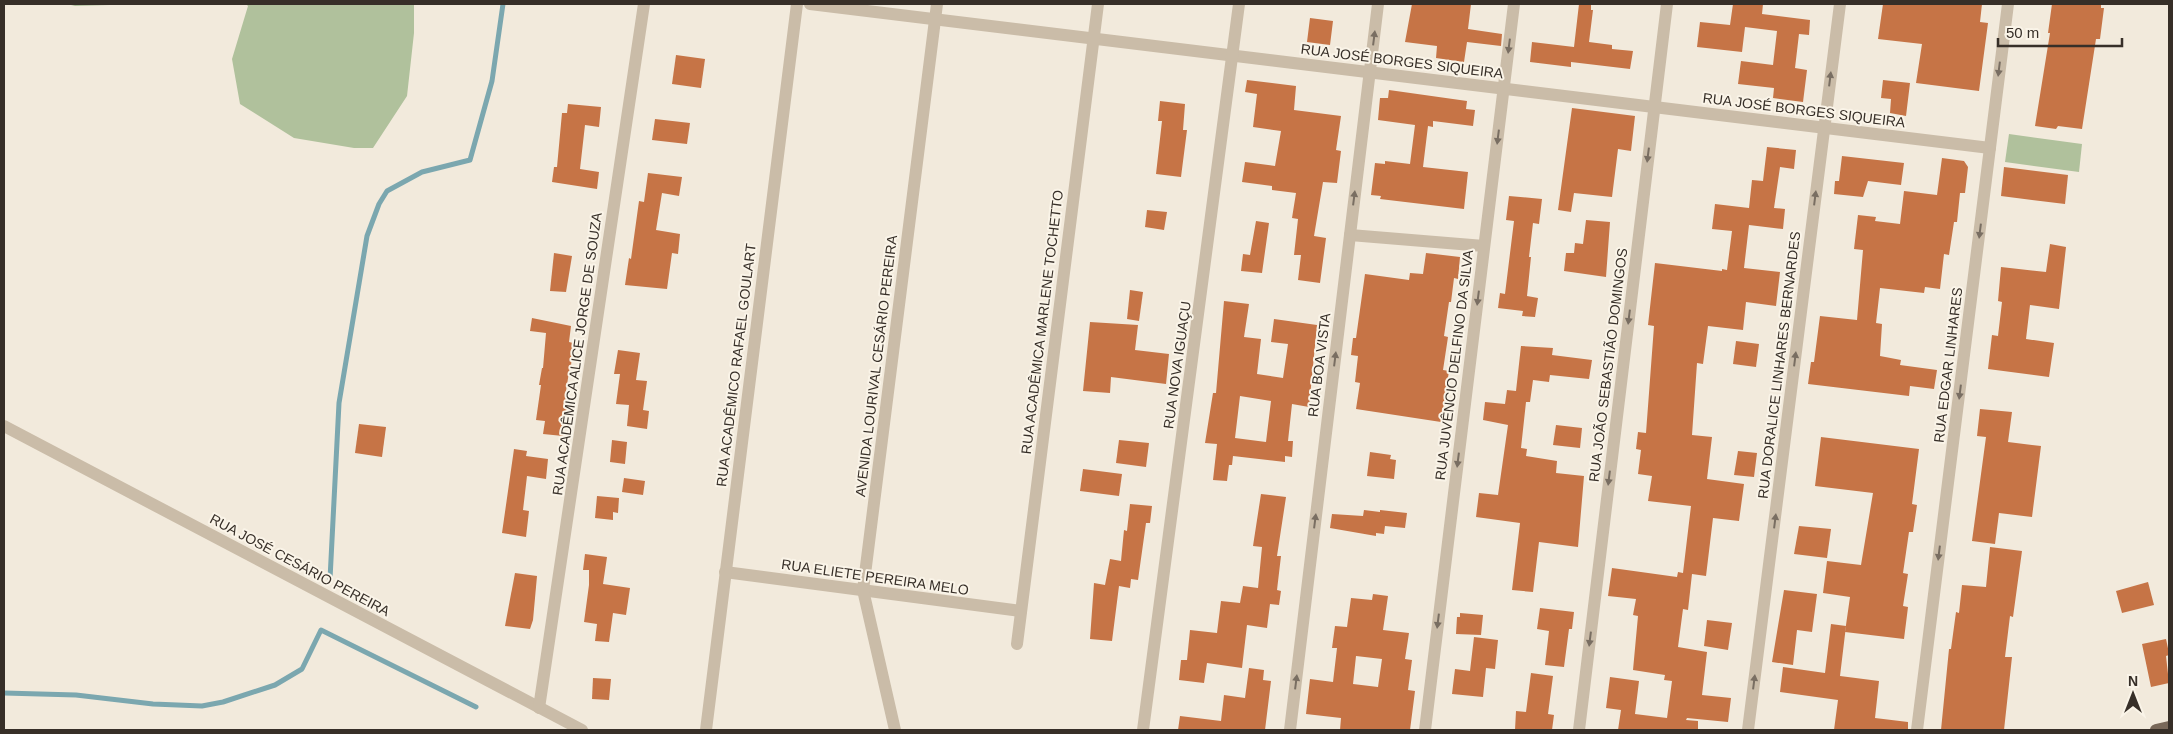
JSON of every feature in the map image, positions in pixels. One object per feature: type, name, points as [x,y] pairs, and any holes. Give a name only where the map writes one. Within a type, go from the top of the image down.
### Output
[{"type":"main road","points":[[2156,730],[2169,727]]},
{"type":"street","name":"RUA ACADÊMICA ALICE JORGE DE SOUZA","points":[[539,708],[644,4]]},
{"type":"street","name":"RUA ACADÊMICO RAFAEL GOULART","points":[[706,730],[797,4]]},
{"type":"street","name":"RUA JOSÉ BORGES SIQUEIRA","points":[[810,4],[1990,148]]},
{"type":"street","name":"AVENIDA LOURIVAL CESÁRIO PEREIRA","points":[[895,730],[863,590],[937,4]]},
{"type":"street","name":"RUA ACADÊMICA MARLENE TOCHETTO","points":[[1017,644],[1098,4]]},
{"type":"street","name":"RUA NOVA IGUAÇU","points":[[1143,730],[1239,4]]},
{"type":"street","name":"RUA BOA VISTA","points":[[1290,730],[1378,4]]},
{"type":"street","name":"RUA JUVÊNCIO DELFINO DA SILVA","points":[[1425,730],[1514,4]]},
{"type":"street","name":"RUA JOÃO SEBASTIÃO DOMINGOS","points":[[1579,730],[1667,4]]},
{"type":"street","name":"RUA DORALICE LINHARES BERNARDES","points":[[1748,730],[1840,4]]},
{"type":"street","name":"RUA EDGAR LINHARES","points":[[1917,730],[2008,4]]},
{"type":"street","points":[[1350,235],[1484,246]]},
{"type":"street","name":"RUA JOSÉ CESÁRIO PEREIRA","points":[[4,426],[582,730]]},
{"type":"street","name":"RUA ELIETE PEREIRA MELO","points":[[725,572],[1021,611]]},
{"type":"green space","points":[[67,4],[144,4],[75,6]]},
{"type":"green space","points":[[246,4],[414,4],[414,33],[407,96],[373,148],[354,148],[294,138],[240,104],[232,59],[248,6]]},
{"type":"green space","points":[[2009,134],[2082,144],[2079,172],[2005,162]]},
{"type":"building","points":[[1412,4],[1471,4],[1468,29],[1502,34],[1501,46],[1467,42],[1464,62],[1436,58],[1437,46],[1405,42]]},
{"type":"building","points":[[1579,4],[1591,4],[1591,10],[1593,10],[1589,42],[1612,45],[1612,49],[1633,51],[1630,69],[1571,62],[1571,67],[1530,62],[1532,42],[1574,47]]},
{"type":"building","points":[[1733,4],[1763,4],[1762,14],[1810,20],[1809,35],[1799,34],[1795,68],[1807,70],[1803,102],[1773,98],[1774,88],[1738,84],[1741,61],[1773,65],[1777,31],[1745,27],[1742,52],[1697,47],[1700,22],[1730,25]]},
{"type":"building","points":[[1883,4],[1982,4],[1980,22],[1988,23],[1979,91],[1916,83],[1922,44],[1878,39]]},
{"type":"building","points":[[2052,4],[2101,4],[2101,8],[2104,8],[2100,39],[2096,39],[2082,129],[2058,126],[2056,129],[2035,126],[2050,33],[2048,33]]},
{"type":"building","points":[[1310,18],[1333,21],[1330,45],[1307,42]]},
{"type":"building","points":[[676,55],[705,59],[701,88],[672,84]]},
{"type":"building","points":[[1247,80],[1296,86],[1294,110],[1341,116],[1336,150],[1341,151],[1337,183],[1323,182],[1314,236],[1326,238],[1320,283],[1298,280],[1301,255],[1294,255],[1298,219],[1292,218],[1296,193],[1272,190],[1272,186],[1242,182],[1245,162],[1275,166],[1281,131],[1253,127],[1257,94],[1245,92]]},
{"type":"building","points":[[1883,80],[1910,83],[1906,116],[1890,113],[1891,99],[1881,98]]},
{"type":"building","points":[[1389,90],[1467,101],[1466,109],[1475,110],[1473,126],[1433,121],[1433,127],[1428,126],[1423,167],[1468,172],[1464,209],[1380,199],[1381,196],[1371,195],[1375,163],[1385,164],[1385,161],[1410,164],[1415,125],[1378,120],[1380,98],[1388,98]]},
{"type":"building","points":[[1160,101],[1185,104],[1183,130],[1187,130],[1181,177],[1156,174],[1162,121],[1158,121]]},
{"type":"building","points":[[568,104],[601,107],[599,127],[585,125],[580,169],[599,172],[597,189],[552,182],[554,167],[557,167],[562,113],[567,113]]},
{"type":"building","points":[[1572,108],[1635,116],[1631,151],[1618,149],[1612,197],[1574,193],[1571,212],[1558,210]]},
{"type":"building","points":[[655,119],[690,123],[687,144],[652,140]]},
{"type":"building","points":[[1767,147],[1796,150],[1794,169],[1780,167],[1774,208],[1785,209],[1783,229],[1749,225],[1744,268],[1780,272],[1776,306],[1746,302],[1743,330],[1708,326],[1703,364],[1697,363],[1692,435],[1712,437],[1707,479],[1744,484],[1739,521],[1713,518],[1706,576],[1692,574],[1688,610],[1683,609],[1678,647],[1707,652],[1702,695],[1731,698],[1728,722],[1687,718],[1686,720],[1698,721],[1698,730],[1618,730],[1621,710],[1606,708],[1610,677],[1639,681],[1635,714],[1667,718],[1672,681],[1664,680],[1665,675],[1633,670],[1638,616],[1633,615],[1636,599],[1608,596],[1612,568],[1677,577],[1678,572],[1683,573],[1691,506],[1648,501],[1652,476],[1638,474],[1641,450],[1636,449],[1638,432],[1646,433],[1654,326],[1648,325],[1655,263],[1727,270],[1732,231],[1712,229],[1715,204],[1749,208],[1752,180],[1763,181]]},
{"type":"building","points":[[1842,156],[1904,163],[1901,185],[1868,181],[1863,197],[1834,194],[1835,181],[1839,181]]},
{"type":"building","points":[[1942,158],[1964,161],[1968,167],[1965,193],[1960,193],[1957,222],[1954,222],[1949,255],[1944,254],[1940,289],[1925,287],[1924,293],[1880,288],[1876,323],[1882,324],[1880,356],[1901,360],[1900,365],[1937,370],[1934,389],[1910,386],[1909,396],[1808,384],[1811,362],[1814,362],[1820,316],[1857,320],[1863,250],[1854,249],[1858,215],[1876,217],[1875,221],[1900,224],[1904,191],[1937,195]]},
{"type":"building","points":[[2004,167],[2068,175],[2065,204],[2001,196]]},
{"type":"building","points":[[648,173],[682,177],[679,196],[662,193],[656,230],[680,234],[678,254],[672,253],[667,289],[625,285],[629,258],[631,259],[639,201],[644,202]]},
{"type":"building","points":[[1509,196],[1542,199],[1539,224],[1533,223],[1529,257],[1531,257],[1527,296],[1538,298],[1535,317],[1522,316],[1523,311],[1498,308],[1500,293],[1505,294],[1514,221],[1506,220]]},
{"type":"building","points":[[1147,210],[1167,212],[1164,230],[1145,227]]},
{"type":"building","points":[[1586,220],[1610,222],[1606,277],[1564,271],[1566,253],[1574,253],[1575,243],[1583,244]]},
{"type":"building","points":[[1256,221],[1269,223],[1262,273],[1241,271],[1243,254],[1250,255]]},
{"type":"building","points":[[2050,244],[2066,247],[2059,309],[2030,305],[2026,339],[2054,343],[2049,377],[1988,369],[1992,335],[1998,336],[2002,302],[1998,301],[2001,267],[2046,272]]},
{"type":"building","points":[[554,253],[572,256],[566,292],[550,291]]},
{"type":"building","points":[[1426,253],[1460,257],[1458,279],[1454,278],[1444,336],[1448,337],[1443,370],[1449,371],[1441,422],[1356,409],[1360,383],[1355,382],[1358,356],[1351,355],[1353,338],[1356,338],[1365,274],[1409,280],[1410,273],[1423,274]]},
{"type":"building","points":[[1130,290],[1143,292],[1139,321],[1127,319]]},
{"type":"building","points":[[1224,301],[1249,304],[1244,337],[1261,339],[1257,374],[1283,378],[1288,344],[1271,342],[1274,319],[1317,325],[1309,407],[1292,404],[1288,441],[1293,441],[1292,457],[1285,456],[1285,462],[1233,456],[1232,465],[1229,465],[1227,481],[1213,480],[1217,444],[1205,443],[1213,393],[1216,393]],"holes":[[[1240,396],[1271,401],[1266,442],[1235,438]]]},
{"type":"building","points":[[532,318],[571,326],[569,342],[573,343],[565,397],[570,398],[563,436],[543,434],[545,421],[536,420],[546,333],[530,331]]},
{"type":"building","points":[[1090,322],[1138,325],[1135,350],[1169,354],[1166,384],[1111,377],[1110,393],[1083,391]]},
{"type":"building","points":[[1736,341],[1759,344],[1756,367],[1733,364]]},
{"type":"building","points":[[1521,346],[1553,348],[1552,355],[1592,360],[1589,379],[1550,375],[1549,382],[1533,380],[1530,402],[1526,402],[1521,448],[1527,449],[1526,456],[1557,461],[1556,473],[1584,476],[1578,547],[1539,542],[1533,592],[1512,590],[1520,523],[1476,517],[1479,493],[1498,495],[1508,425],[1483,420],[1485,402],[1505,404],[1507,390],[1516,391]]},
{"type":"building","points":[[618,350],[640,353],[636,380],[647,381],[643,410],[649,411],[647,429],[627,426],[629,405],[616,404],[620,374],[614,374]]},
{"type":"building","points":[[1980,409],[2012,412],[2008,442],[2041,446],[2032,517],[1999,513],[1995,544],[1972,541],[1986,437],[1977,436]]},
{"type":"building","points":[[359,424],[386,427],[382,457],[355,453]]},
{"type":"building","points":[[1556,425],[1582,428],[1580,448],[1553,445]]},
{"type":"building","points":[[1821,437],[1919,449],[1912,504],[1917,505],[1913,532],[1909,532],[1903,573],[1908,574],[1903,606],[1908,607],[1904,639],[1845,632],[1850,597],[1823,593],[1827,561],[1861,565],[1873,493],[1815,486]]},
{"type":"building","points":[[612,440],[627,442],[625,464],[610,462]]},
{"type":"building","points":[[1119,440],[1149,443],[1146,467],[1116,463]]},
{"type":"building","points":[[514,449],[527,451],[526,456],[548,459],[546,479],[527,476],[523,510],[529,511],[526,537],[502,533]]},
{"type":"building","points":[[1738,451],[1757,453],[1754,477],[1734,475]]},
{"type":"building","points":[[1370,452],[1391,455],[1390,459],[1396,460],[1394,479],[1367,476]]},
{"type":"building","points":[[1083,469],[1122,474],[1119,496],[1080,491]]},
{"type":"building","points":[[624,478],[645,481],[643,495],[622,492]]},
{"type":"building","points":[[1261,494],[1286,497],[1277,556],[1281,556],[1277,590],[1281,591],[1279,605],[1270,604],[1267,628],[1247,625],[1242,668],[1207,663],[1204,683],[1179,680],[1181,660],[1187,660],[1190,630],[1217,633],[1221,601],[1240,603],[1243,586],[1258,588],[1262,547],[1253,546]]},
{"type":"building","points":[[597,496],[619,498],[618,513],[613,512],[613,520],[595,518]]},
{"type":"building","points":[[1130,504],[1152,506],[1150,523],[1146,523],[1138,580],[1131,579],[1130,588],[1119,586],[1112,641],[1090,639],[1094,583],[1105,585],[1110,559],[1121,561],[1124,530],[1127,531]]},
{"type":"building","points":[[1364,510],[1407,513],[1405,528],[1385,526],[1384,534],[1376,533],[1376,536],[1330,528],[1332,514],[1363,516]]},
{"type":"building","points":[[1799,526],[1831,529],[1827,558],[1794,554]]},
{"type":"building","points":[[1990,547],[2022,551],[2013,617],[2010,616],[2005,657],[2012,657],[2004,730],[1941,730],[1949,649],[1951,649],[1956,612],[1959,613],[1962,585],[1986,587]]},
{"type":"building","points":[[585,554],[607,557],[603,584],[630,588],[626,615],[613,613],[609,642],[595,641],[597,624],[584,622],[589,585],[589,570],[583,570]]},
{"type":"building","points":[[515,573],[537,576],[533,620],[530,629],[505,626]]},
{"type":"building","points":[[2148,582],[2154,605],[2122,613],[2116,591]]},
{"type":"building","points":[[1784,590],[1817,594],[1812,632],[1797,630],[1793,665],[1772,662]]},
{"type":"building","points":[[1373,594],[1388,596],[1383,630],[1409,633],[1405,659],[1412,660],[1408,690],[1415,691],[1410,730],[1340,730],[1341,718],[1306,714],[1310,679],[1333,682],[1337,648],[1332,648],[1335,626],[1347,627],[1351,598],[1372,600]],"holes":[[[1356,656],[1382,659],[1378,687],[1353,684]]]},
{"type":"building","points":[[1540,608],[1574,612],[1572,629],[1569,629],[1564,667],[1545,665],[1549,631],[1537,629]]},
{"type":"building","points":[[1460,613],[1483,615],[1481,635],[1456,634],[1457,617],[1460,617]]},
{"type":"building","points":[[1707,620],[1732,623],[1728,650],[1704,646]]},
{"type":"building","points":[[1831,624],[1846,626],[1840,676],[1879,681],[1875,718],[1908,722],[1908,730],[1834,730],[1838,700],[1780,692],[1783,667],[1825,673]]},
{"type":"building","points":[[1474,637],[1498,640],[1495,669],[1486,668],[1483,697],[1452,694],[1455,669],[1470,671]]},
{"type":"building","points":[[2166,639],[2169,653],[2166,656],[2169,683],[2151,687],[2142,644]]},
{"type":"building","points":[[1249,668],[1264,670],[1263,680],[1271,681],[1265,730],[1178,730],[1180,716],[1221,721],[1224,695],[1245,698]]},
{"type":"building","points":[[1531,673],[1553,676],[1548,714],[1554,715],[1552,730],[1515,730],[1516,711],[1526,712]]},
{"type":"building","points":[[593,678],[611,679],[609,700],[592,699]]},
{"type":"waterway","points":[[330,579],[339,403],[367,236],[379,204],[387,191],[422,172],[470,160],[492,81],[503,4]]},
{"type":"waterway","points":[[4,693],[76,695],[153,704],[202,706],[223,702],[275,685],[302,669],[321,630],[476,707]]}]
